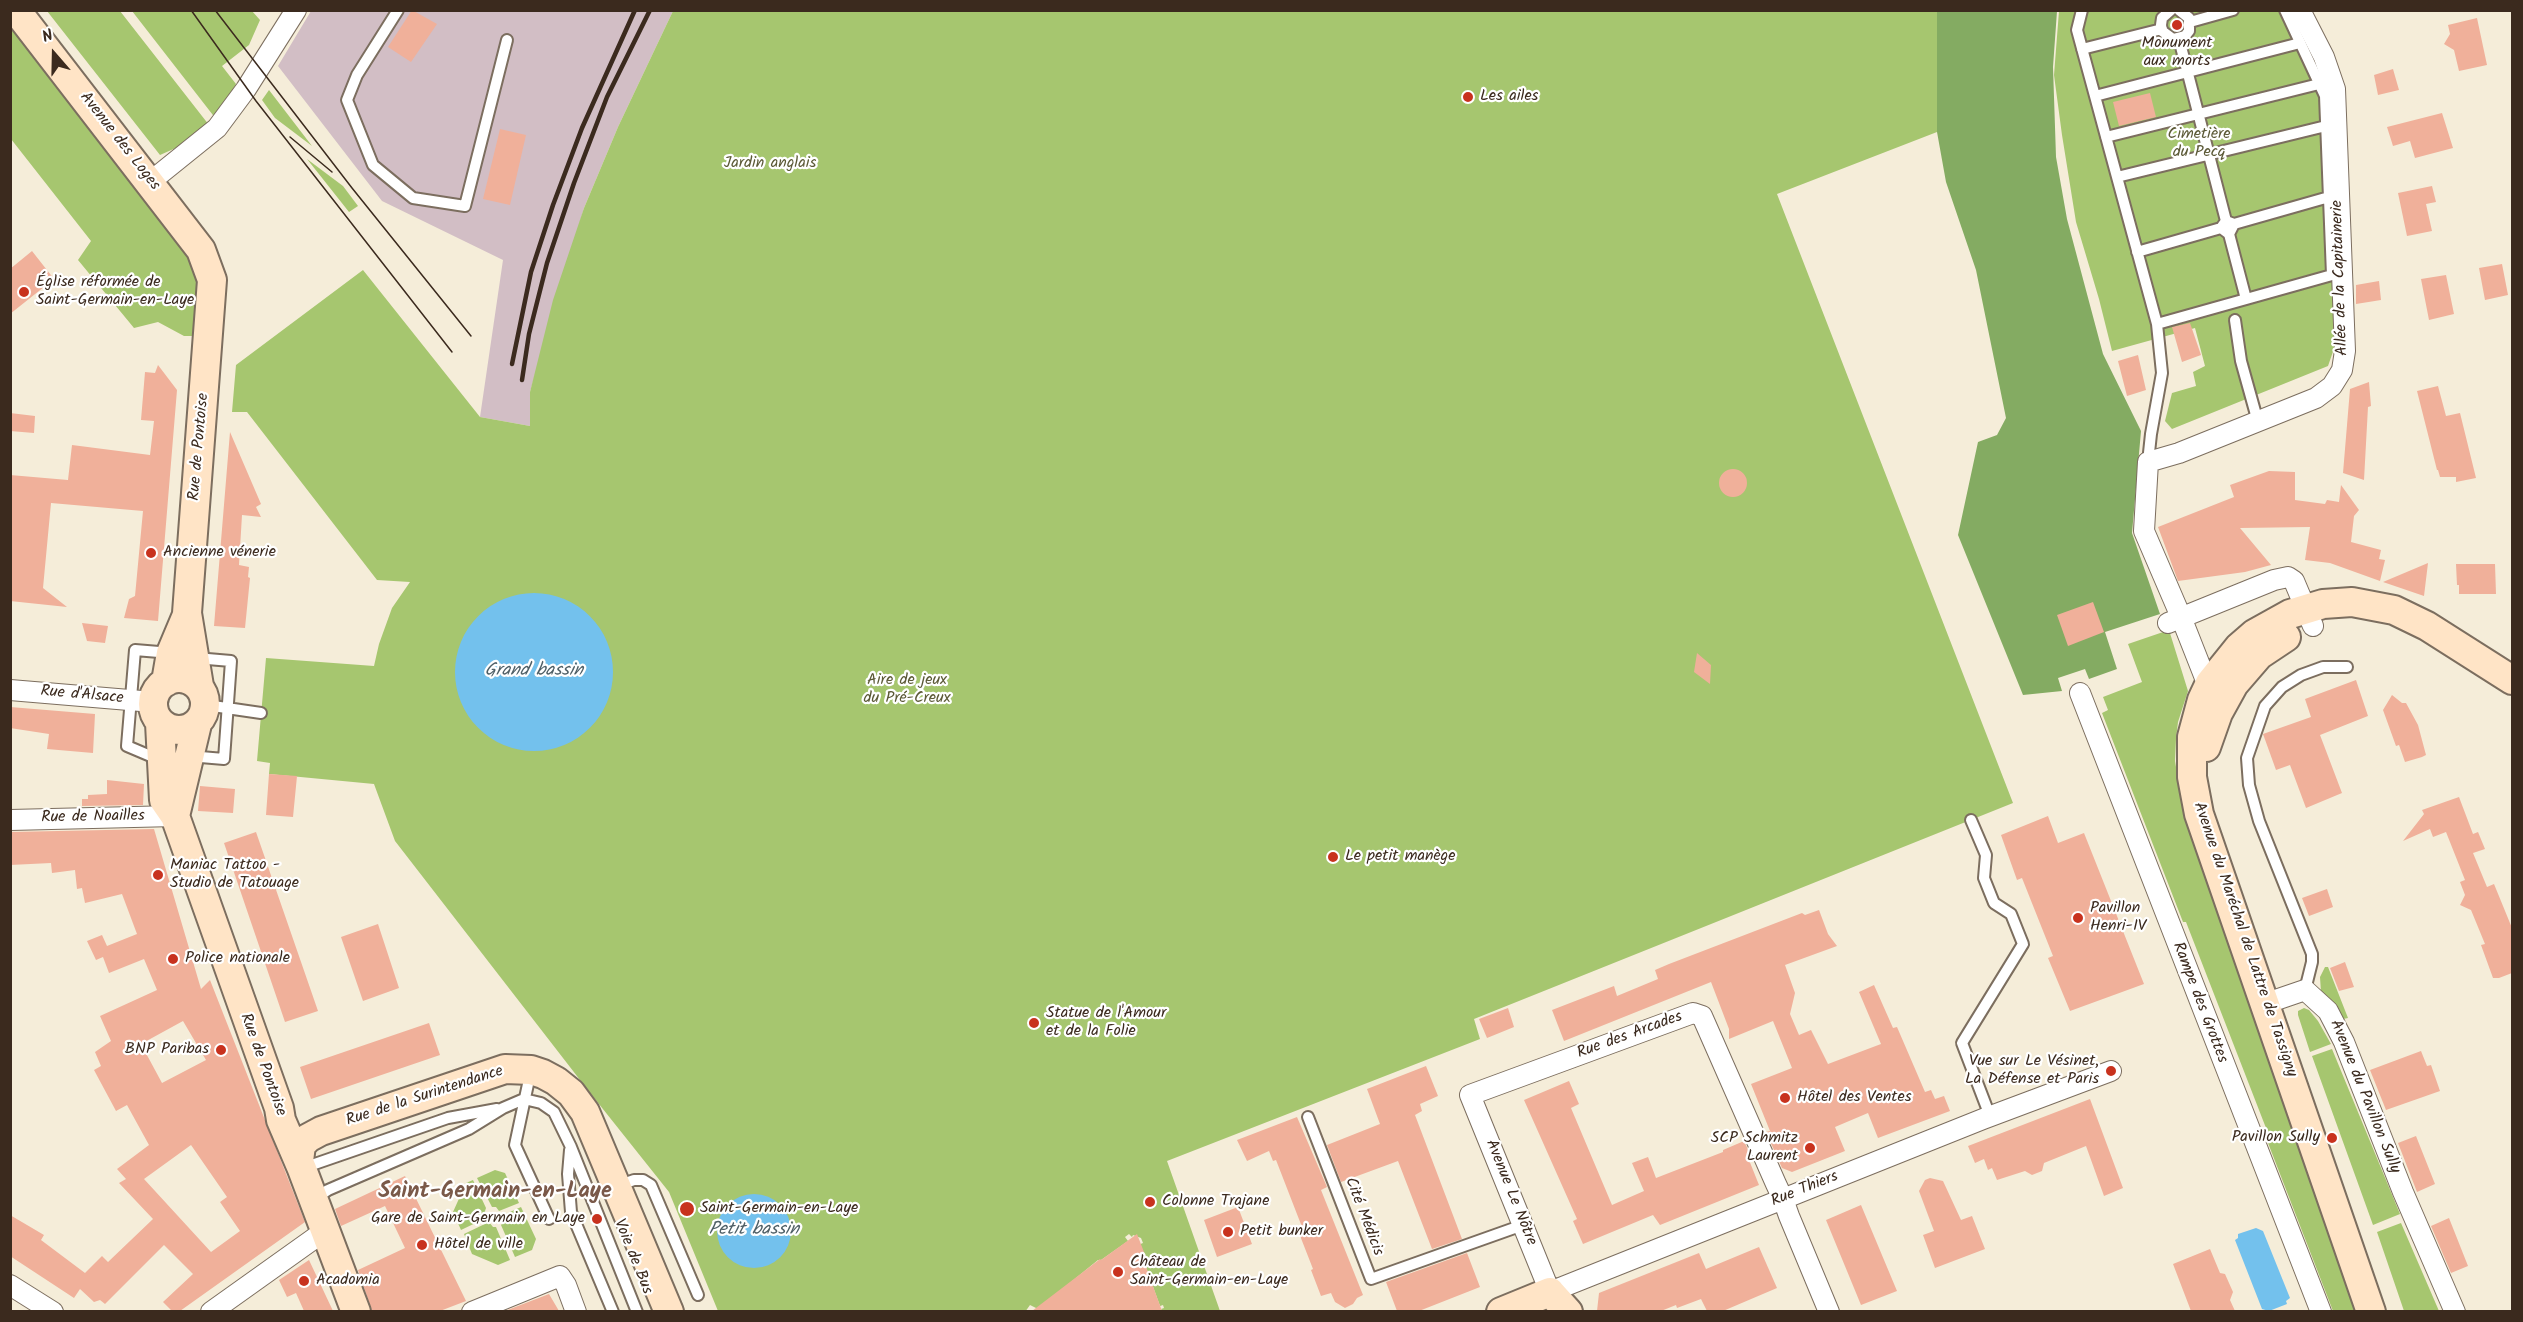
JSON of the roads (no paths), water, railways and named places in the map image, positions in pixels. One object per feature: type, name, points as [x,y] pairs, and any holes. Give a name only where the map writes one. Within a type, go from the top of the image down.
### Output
[{"type":"main road","name":"Avenue des Loges","points":[[16,10],[201,250],[212,280]]},
{"type":"main road","name":"Rue de Pontoise","points":[[212,280],[182,655],[153,702],[176,758],[175,816],[292,1149],[301,1165],[356,1311]]},
{"type":"main road","name":"Avenue du Maréchal de Lattre de Tassigny","points":[[2310,617],[2323,604],[2352,602],[2394,610],[2427,626],[2512,680]]},
{"type":"main road","name":"Avenue du Maréchal de Lattre de Tassigny","points":[[2382,1311],[2199,814],[2194,794],[2192,737],[2202,700],[2217,692],[2222,667],[2254,634],[2290,614],[2393,624],[2427,639],[2512,692]]},
{"type":"main road","name":"Rue de Pontoise","points":[[176,758],[207,706],[182,655]]},
{"type":"main road","points":[[177,678],[185,678],[207,706],[183,731],[167,728],[153,702],[177,678]]},
{"type":"main road","name":"Avenue du Maréchal de Lattre de Tassigny","points":[[2270,1002],[2371,1311]]},
{"type":"main road","name":"Rue de la Surintendance","points":[[301,1165],[301,1145],[321,1131],[505,1069],[531,1070],[556,1081],[585,1112],[669,1311]]},
{"type":"main road","points":[[279,1108],[297,1125],[306,1130],[321,1131]]},
{"type":"main road","name":"Rue Thiers","points":[[1501,1311],[1556,1305]]},
{"type":"street","points":[[150,182],[217,128],[246,89],[296,10]]},
{"type":"street","name":"Allée de la Capitainerie","points":[[2148,462],[2179,453],[2325,393],[2338,378],[2345,357],[2335,89],[2324,57],[2300,10]]},
{"type":"street","points":[[2148,462],[2144,531],[2175,620],[2217,692]]},
{"type":"street","points":[[2175,620],[2274,580],[2288,577],[2294,581],[2310,617]]},
{"type":"street","name":"Rue d'Alsace","points":[[10,690],[153,702]]},
{"type":"street","name":"Rampe des Grottes","points":[[2080,693],[2321,1311]]},
{"type":"street","name":"Rue de Noailles","points":[[10,820],[175,816]]},
{"type":"street","points":[[2270,1002],[2305,990]]},
{"type":"street","name":"Avenue du Pavillon Sully","points":[[2305,990],[2328,1011],[2344,1042],[2403,1192],[2455,1311]]},
{"type":"street","name":"Rue des Arcades","points":[[1470,1095],[1693,1013],[1702,1016],[1783,1199],[1829,1311]]},
{"type":"street","name":"Rue Thiers","points":[[1556,1305],[1783,1199],[1990,1116],[2111,1071]]},
{"type":"street","name":"Avenue Le Nôtre","points":[[1470,1095],[1556,1305]]},
{"type":"street","points":[[211,1311],[326,1230]]},
{"type":"street","points":[[472,1311],[560,1276],[576,1311]]},
{"type":"street","points":[[10,1285],[53,1311]]},
{"type":"lane","points":[[398,10],[357,75],[347,100],[373,165],[413,198],[465,206],[507,40]]},
{"type":"lane","points":[[2082,10],[2077,30],[2157,324],[2162,373],[2148,462]]},
{"type":"lane","points":[[2171,10],[2162,18],[2162,29],[2167,36],[2179,39]]},
{"type":"lane","points":[[2179,10],[2185,13],[2190,22],[2189,31],[2179,39]]},
{"type":"lane","points":[[2190,22],[2233,10]]},
{"type":"lane","points":[[2157,324],[2332,275],[2325,96],[2285,10]]},
{"type":"lane","points":[[2082,49],[2162,29]]},
{"type":"lane","points":[[2179,39],[2246,299]]},
{"type":"lane","points":[[2095,96],[2300,43]]},
{"type":"lane","points":[[2106,138],[2319,84]]},
{"type":"lane","points":[[2117,177],[2326,126]]},
{"type":"lane","points":[[2137,252],[2329,197]]},
{"type":"lane","points":[[2235,320],[2241,361],[2258,422]]},
{"type":"lane","points":[[153,702],[135,650],[182,655]]},
{"type":"lane","points":[[2305,990],[2312,954],[2259,820],[2249,785],[2247,758],[2265,706],[2282,687],[2301,675],[2323,667],[2347,667]]},
{"type":"lane","points":[[207,706],[261,713]]},
{"type":"lane","points":[[1971,820],[1986,855],[1984,878],[1994,903],[2011,914],[2024,944],[1962,1043],[1990,1116]]},
{"type":"lane","points":[[531,1070],[515,1145],[549,1220]]},
{"type":"lane","points":[[301,1165],[447,1118],[503,1108],[524,1100]]},
{"type":"lane","name":"Voie de Bus","points":[[524,1100],[541,1103],[554,1112],[571,1147],[637,1311]]},
{"type":"lane","points":[[314,1199],[328,1190],[469,1129],[503,1108]]},
{"type":"lane","name":"Cité Médicis","points":[[1308,1117],[1371,1279],[1523,1225]]},
{"type":"lane","points":[[571,1147],[567,1174],[572,1212],[613,1311]]},
{"type":"lane","points":[[617,1186],[634,1180],[643,1180],[651,1185],[698,1295]]},
{"type":"water","name":"Grand bassin","points":[[534,593],[549,594],[564,599],[578,606],[590,616],[600,628],[607,642],[612,657],[612,687],[607,702],[600,716],[590,728],[578,738],[564,745],[549,750],[534,751],[519,750],[504,745],[490,738],[478,728],[468,716],[461,702],[456,687],[455,672],[456,657],[461,642],[468,628],[478,616],[490,606],[504,599],[519,594]]},
{"type":"water","name":"Petit bassin","points":[[754,1194],[775,1200],[785,1210],[791,1231],[785,1252],[775,1262],[754,1268],[733,1262],[723,1252],[717,1231],[723,1210],[733,1200]]},
{"type":"water","points":[[2256,1228],[2263,1231],[2290,1298],[2286,1301],[2287,1304],[2269,1311],[2262,1309],[2235,1240],[2238,1234]]},
{"type":"tram line","points":[[191,10],[256,101],[452,352]]},
{"type":"tram line","points":[[215,10],[352,188],[471,336]]},
{"type":"tram line","points":[[290,137],[332,172]]},
{"type":"railway","points":[[512,364],[531,272],[553,205],[582,128],[635,10]]},
{"type":"railway","points":[[522,380],[529,334],[547,263],[574,183],[607,97],[650,10]]},
{"type":"place","name":"Monument aux morts","points":[[2177,25]]},
{"type":"place","name":"Les ailes","points":[[1468,97]]},
{"type":"place","name":"Église réformée de Saint-Germain-en-Laye","points":[[24,292]]},
{"type":"place","name":"Ancienne vénerie","points":[[151,553]]},
{"type":"place","name":"Le petit manège","points":[[1333,857]]},
{"type":"place","name":"Maniac Tattoo - Studio de Tatouage","points":[[158,875]]},
{"type":"place","name":"Pavillon Henri-IV","points":[[2078,918]]},
{"type":"place","name":"Police nationale","points":[[173,959]]},
{"type":"place","name":"Statue de l'Amour et de la Folie","points":[[1034,1023]]},
{"type":"place","name":"BNP Paribas","points":[[221,1050]]},
{"type":"place","name":"Vue sur Le Vésinet, La Défense et Paris","points":[[2111,1071]]},
{"type":"place","name":"Hôtel des Ventes","points":[[1785,1098]]},
{"type":"place","name":"Pavillon Sully","points":[[2332,1138]]},
{"type":"place","name":"SCP Schmitz Laurent","points":[[1810,1148]]},
{"type":"place","name":"Colonne Trajane","points":[[1150,1202]]},
{"type":"place","name":"Saint-Germain-en-Laye","points":[[687,1209]]},
{"type":"place","name":"Gare de Saint-Germain en Laye","points":[[597,1219]]},
{"type":"place","name":"Petit bunker","points":[[1228,1232]]},
{"type":"place","name":"Hôtel de ville","points":[[422,1245]]},
{"type":"place","name":"Château de Saint-Germain-en-Laye","points":[[1118,1272]]},
{"type":"place","name":"Acadomia","points":[[304,1281]]},
{"type":"district","name":"Saint-Germain-en-Laye","points":[[495,1193]]},
{"type":"park label","name":"Cimetière du Pecq","points":[[2199,144]]},
{"type":"park label","name":"Jardin anglais","points":[[770,164]]},
{"type":"park label","name":"Aire de jeux du Pré-Creux","points":[[907,690]]}]
